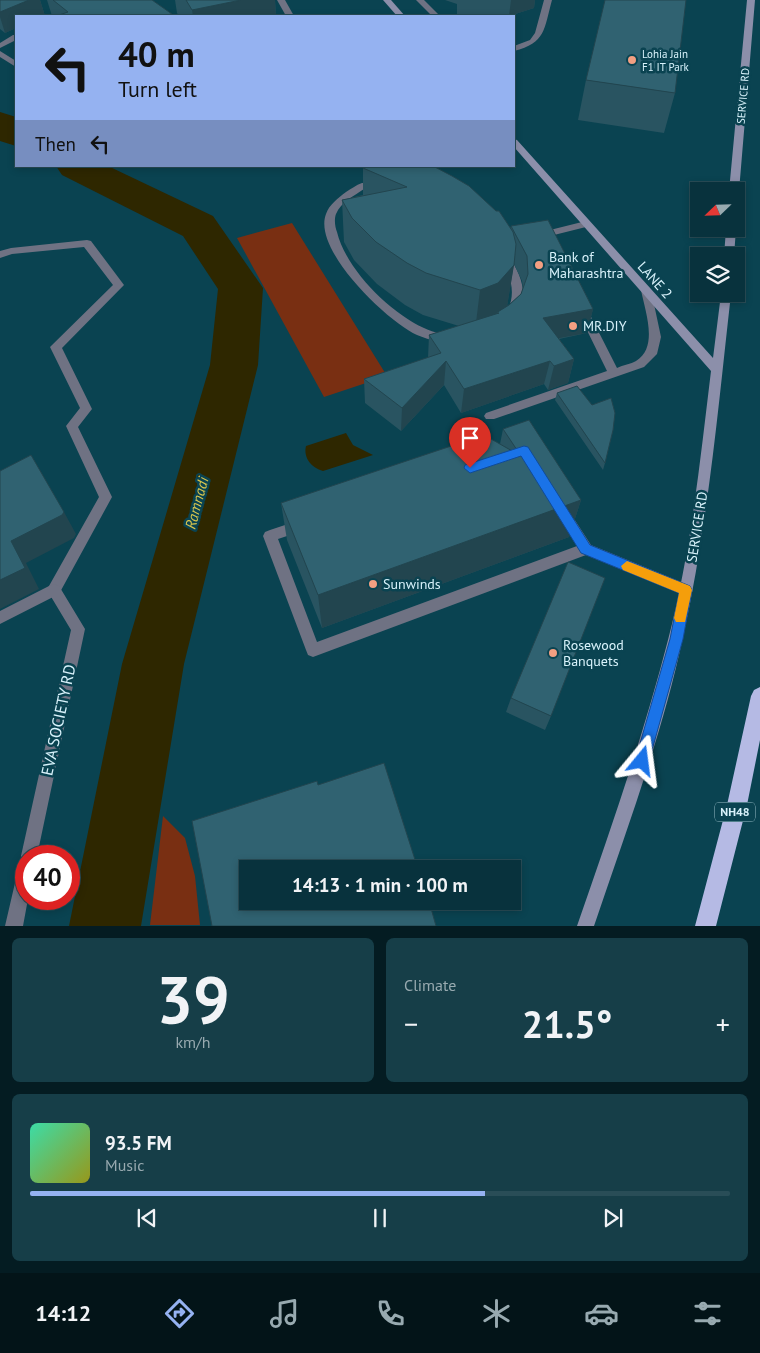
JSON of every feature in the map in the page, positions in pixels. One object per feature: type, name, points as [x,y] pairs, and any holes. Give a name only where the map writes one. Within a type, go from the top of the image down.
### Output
[{"type":"highway","name":"NH48","points":[[705,926],[737,804],[760,696]]},
{"type":"street","points":[[281,0],[289,15]]},
{"type":"street","points":[[387,0],[400,15]]},
{"type":"street","points":[[420,0],[435,15]]},
{"type":"street","points":[[515,49],[533,42],[539,32],[548,0]]},
{"type":"street","name":"SERVICE RD","points":[[735,182],[751,0]]},
{"type":"street","points":[[0,46],[15,38]]},
{"type":"street","points":[[0,53],[15,64]]},
{"type":"street","name":"LANE 2","points":[[515,143],[717,370]]},
{"type":"street","points":[[362,186],[394,188],[424,197],[452,210],[502,245],[514,273],[518,295],[509,319],[486,335],[452,342],[428,335],[392,315],[367,290],[345,264],[332,240],[330,215],[340,201],[362,186]]},
{"type":"street","points":[[524,240],[547,239],[586,224]]},
{"type":"street","points":[[0,255],[11,251],[87,243],[119,285],[56,347],[86,409],[72,426],[106,497],[54,590],[0,618]]},
{"type":"street","points":[[490,416],[640,364],[651,354],[655,337],[646,290]]},
{"type":"street","points":[[575,295],[614,373]]},
{"type":"street","name":"SERVICE RD","points":[[586,926],[642,761],[676,639],[697,536],[725,302]]},
{"type":"street","points":[[555,500],[586,549],[686,590]]},
{"type":"street","points":[[317,520],[270,536],[313,650],[586,549]]},
{"type":"street","name":"EVA SOCIETY RD","points":[[31,845],[78,629],[54,590]]},
{"type":"street","points":[[14,926],[17,910]]},
{"type":"shaded area","points":[[292,223],[387,376],[324,397],[237,238]]},
{"type":"shaded area","points":[[346,433],[353,445],[373,455],[323,471],[315,468],[309,462],[305,450],[306,446]]},
{"type":"shaded area","points":[[163,816],[185,838],[195,876],[200,925],[150,925]]},
{"type":"building","points":[[0,0],[29,0],[0,12]]},
{"type":"building","points":[[53,0],[152,0],[172,14],[59,15],[68,12]]},
{"type":"building","points":[[186,0],[241,0],[192,10]]},
{"type":"building","name":"Lohia Jain F1 IT Park","points":[[605,0],[686,0],[675,93],[586,80]]},
{"type":"building","points":[[435,167],[469,186],[496,211],[499,211],[513,232],[516,244],[514,265],[498,283],[480,290],[426,273],[407,263],[376,242],[352,218],[342,200],[407,187],[363,168]]},
{"type":"building","points":[[548,220],[593,309],[543,318],[574,359],[554,366],[550,361],[464,389],[446,361],[402,408],[364,379],[441,353],[429,335],[499,313],[496,313],[509,305],[521,294],[528,274],[527,256],[511,226]]},
{"type":"building","points":[[577,386],[592,405],[611,398],[615,413],[605,463],[557,393]]},
{"type":"building","points":[[529,420],[581,500],[318,595],[281,503],[484,435],[521,456],[503,429]]},
{"type":"building","points":[[31,455],[64,512],[62,515],[11,541],[25,568],[0,580],[0,471]]},
{"type":"building","name":"Rosewood Banquets","points":[[568,562],[605,578],[551,716],[511,698]]},
{"type":"building","points":[[384,763],[415,860],[239,860],[239,910],[432,910],[436,926],[212,926],[192,821],[317,781],[318,785]]},
{"type":"waterway","name":"Ramnadi","points":[[0,123],[15,134]]},
{"type":"waterway","name":"Ramnadi","points":[[78,167],[198,226],[241,288],[234,365],[153,664],[105,926]]},
{"type":"slow traffic","points":[[627,566],[686,590],[680,618]]},
{"type":"place","name":"Lohia Jain F1 IT Park","points":[[632,60]]},
{"type":"place","name":"Bank of Maharashtra","points":[[539,265]]},
{"type":"place","name":"MR.DIY","points":[[573,326]]},
{"type":"place","name":"Sunwinds","points":[[373,584]]},
{"type":"place","name":"Rosewood Banquets","points":[[553,653]]},
{"type":"route","points":[[470,468],[524,450],[586,549],[686,590],[676,639],[642,761]]}]
